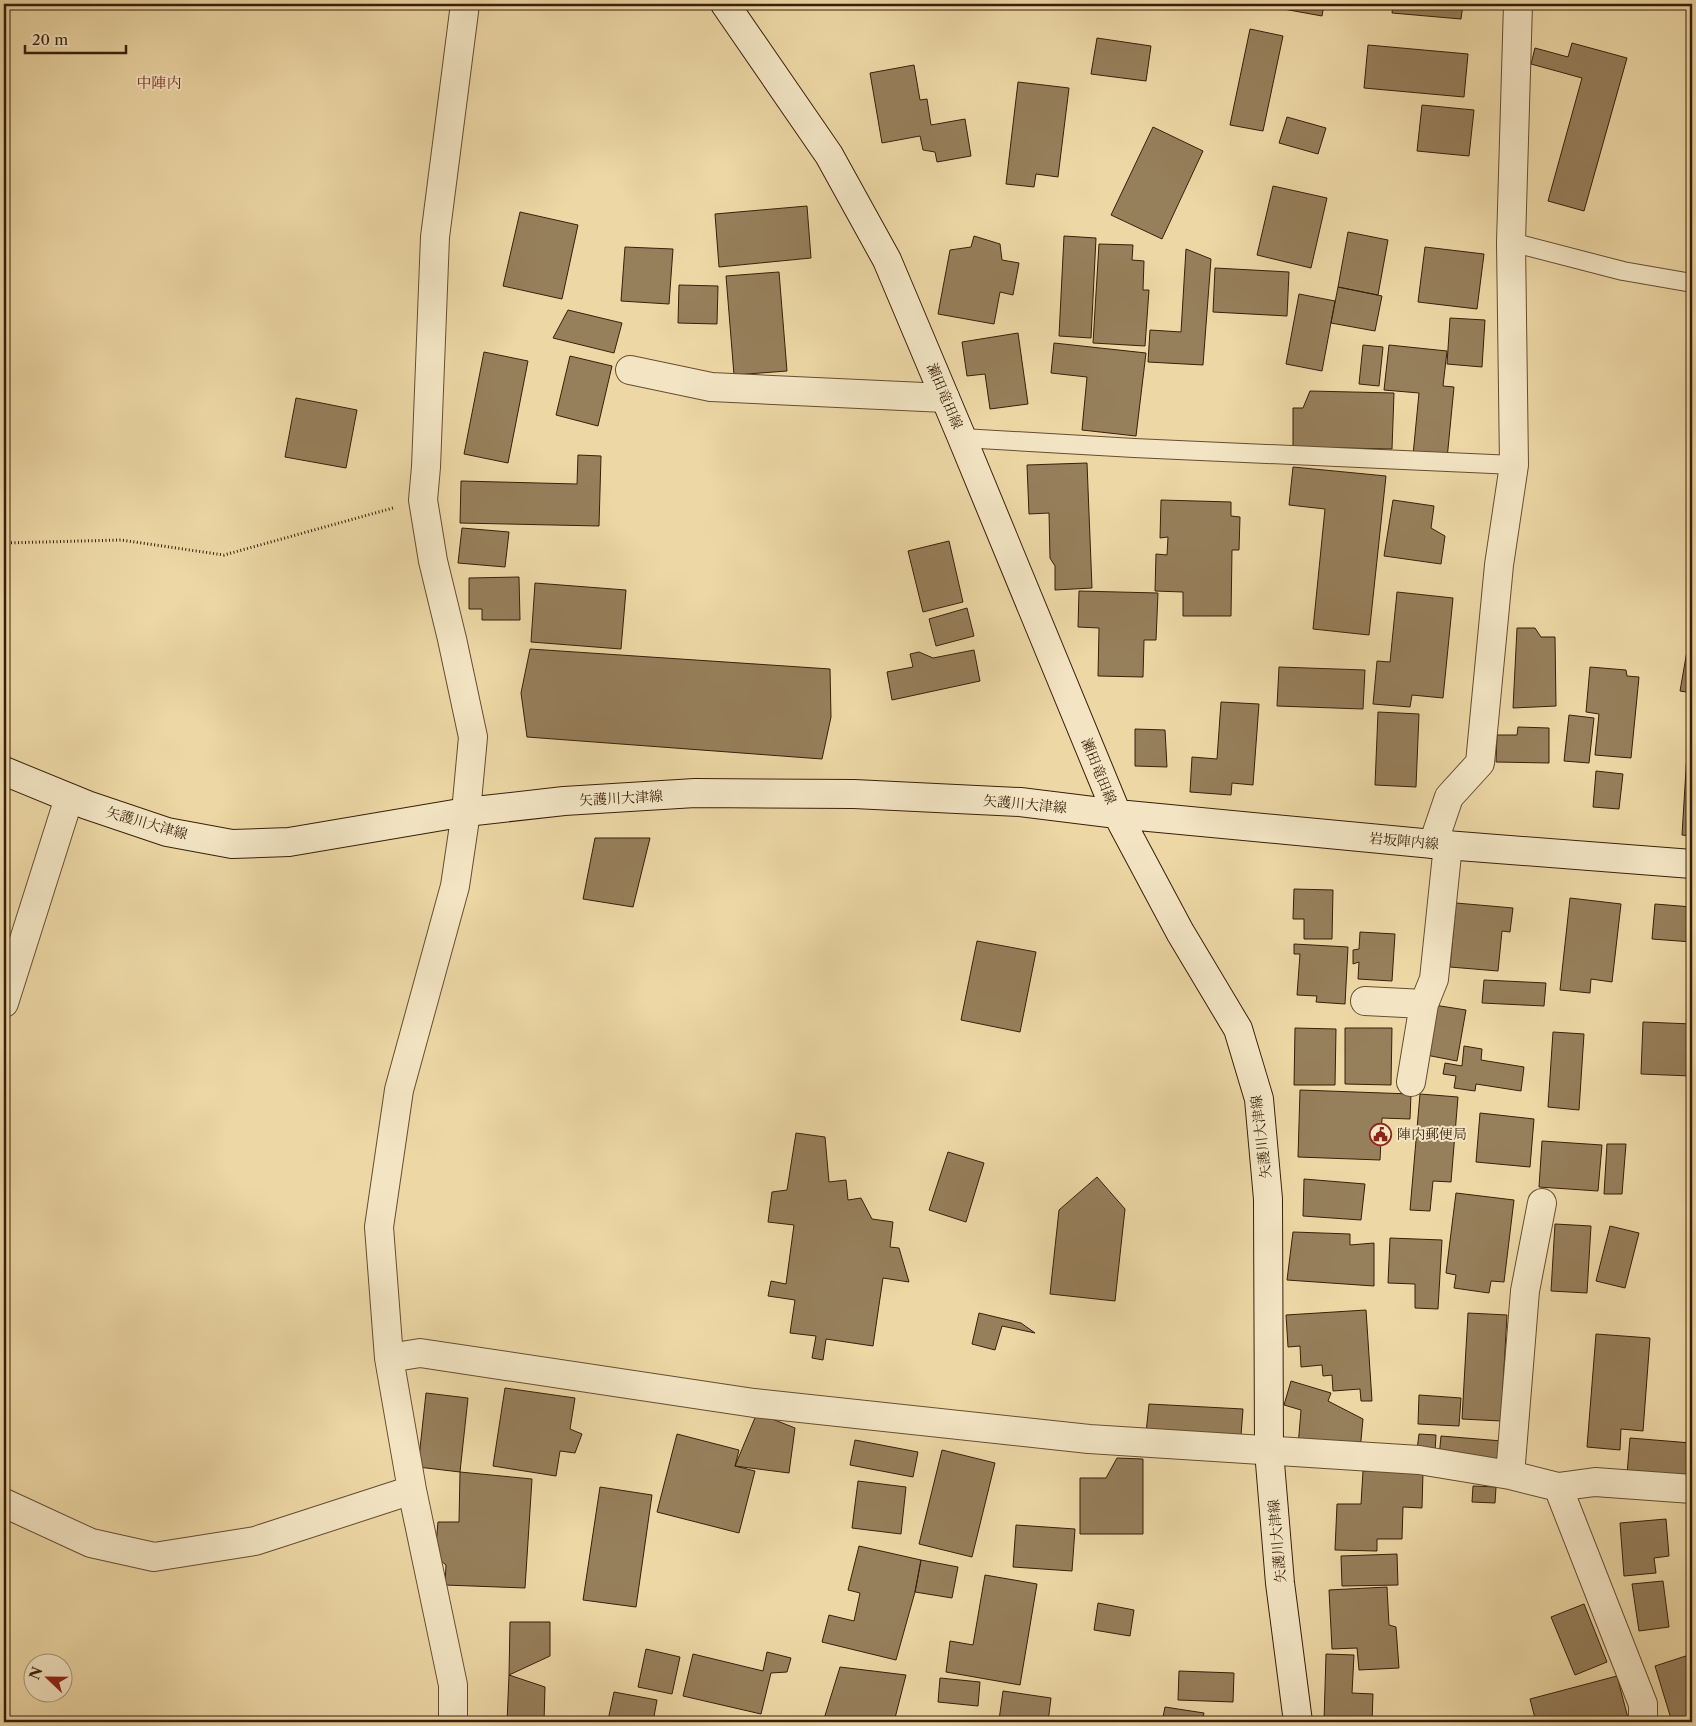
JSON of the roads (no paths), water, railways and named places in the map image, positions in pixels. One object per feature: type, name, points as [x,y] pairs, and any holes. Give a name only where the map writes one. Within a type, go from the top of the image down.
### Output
[{"type":"street","points":[[453,1722],[453,1685],[412,1490],[389,1358],[378,1227],[399,1090],[454,886],[466,812],[472,737],[452,639],[433,561],[423,500],[436,236],[465,4]]},
{"type":"street","name":"瀬田竜田線","points":[[725,4],[829,155],[886,260],[962,438],[1116,814]]},
{"type":"street","points":[[1411,1082],[1424,1004],[1434,979],[1441,845],[1450,797],[1480,763],[1499,565],[1514,465],[1511,242],[1518,4]]},
{"type":"street","points":[[630,370],[711,387],[945,398]]},
{"type":"street","name":"矢護川大津線","points":[[4,770],[69,798],[167,832],[232,844],[290,842],[466,812],[564,801],[695,793],[854,794],[1020,802],[1116,814],[1180,932],[1238,1029],[1259,1098],[1268,1199],[1269,1451],[1280,1583],[1298,1722]]},
{"type":"street","points":[[4,1002],[69,798]]},
{"type":"street","name":"岩坂陣内線","points":[[1116,814],[1441,845],[1692,864]]},
{"type":"street","points":[[1365,1001],[1424,1004]]},
{"type":"street","points":[[1510,1475],[1525,1291],[1542,1203]]},
{"type":"street","points":[[389,1358],[420,1353],[754,1402],[1089,1439],[1419,1460],[1510,1475],[1558,1486],[1595,1482],[1692,1489]]},
{"type":"street","points":[[1558,1486],[1643,1704],[1643,1722]]},
{"type":"street","points":[[4,1503],[91,1543],[154,1557],[255,1541],[412,1490]]},
{"type":"lane","points":[[1511,242],[1624,271],[1692,283]]},
{"type":"lane","points":[[962,438],[1514,465]]},
{"type":"place","name":"陣内郵便局","points":[[1381,1134]]},
{"type":"district","name":"中陣内","points":[[159,83]]}]
